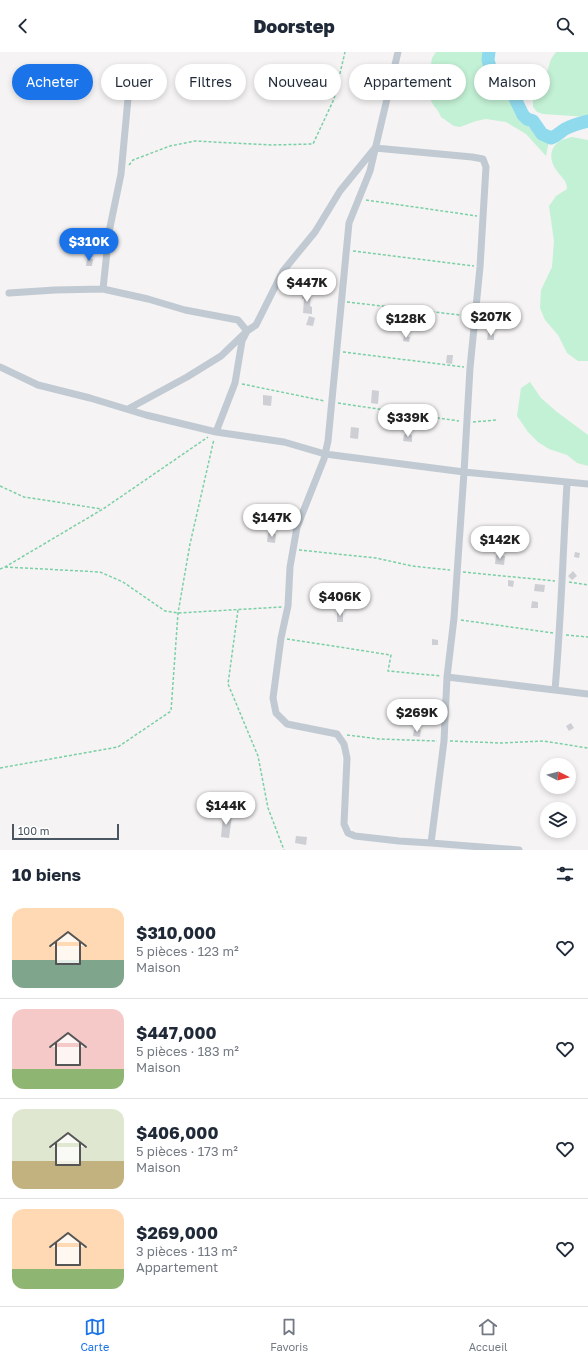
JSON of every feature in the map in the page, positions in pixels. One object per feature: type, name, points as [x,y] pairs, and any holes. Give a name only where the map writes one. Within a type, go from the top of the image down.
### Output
[{"type":"street","points":[[398,52],[370,171],[349,223],[338,351],[328,441],[325,454],[297,527],[290,567],[288,606],[281,638],[273,698],[276,713],[287,724],[337,734],[344,744],[347,758],[344,824],[348,832],[355,836],[399,841],[519,850]]},
{"type":"street","points":[[103,289],[109,232],[121,174],[128,100]]},
{"type":"street","points":[[375,148],[472,157],[483,159],[486,167],[480,267],[466,422],[454,618],[447,677],[444,741],[431,843]]},
{"type":"street","points":[[128,409],[187,377],[221,356],[247,331],[256,326],[283,272],[315,232],[340,191],[375,148]]},
{"type":"street","points":[[9,293],[103,289],[148,299],[185,310],[238,320],[247,331]]},
{"type":"street","points":[[216,432],[235,383],[242,341],[247,331]]},
{"type":"street","points":[[0,368],[38,385],[128,409],[216,432],[284,442],[325,454],[464,472],[588,484]]},
{"type":"street","points":[[555,690],[560,634],[561,581],[567,483]]},
{"type":"street","points":[[447,677],[588,694]]},
{"type":"path","points":[[121,174],[133,160],[170,146],[195,141],[272,145],[313,144],[334,99],[345,52]]},
{"type":"path","points":[[359,199],[483,217]]},
{"type":"path","points":[[346,250],[480,267]]},
{"type":"path","points":[[342,301],[475,316]]},
{"type":"path","points":[[338,351],[470,368]]},
{"type":"path","points":[[235,383],[332,402],[466,422],[497,420]]},
{"type":"path","points":[[0,569],[6,567],[103,509],[216,432]]},
{"type":"path","points":[[0,768],[118,747],[171,711],[178,613],[190,544],[216,432]]},
{"type":"path","points":[[0,486],[24,497],[103,509]]},
{"type":"path","points":[[293,550],[376,558],[412,566],[588,585]]},
{"type":"path","points":[[6,567],[100,572],[123,582],[165,611],[178,613],[288,606]]},
{"type":"path","points":[[238,610],[228,684],[258,756],[268,808],[284,850]]},
{"type":"path","points":[[454,618],[588,637]]},
{"type":"path","points":[[281,638],[390,655],[388,671],[447,677]]},
{"type":"path","points":[[337,734],[379,739],[501,743],[543,742],[588,748]]},
{"type":"green space","points":[[436,52],[486,52],[487,64],[474,64],[474,100],[511,100],[512,104],[519,111],[522,120],[532,130],[549,141],[546,156],[526,134],[506,122],[486,119],[460,127],[454,126],[441,117],[431,100],[466,100],[466,64],[431,64],[432,58]]},
{"type":"green space","points":[[556,52],[588,52],[588,117],[543,114],[537,112],[533,107],[533,100],[550,100],[549,64]]},
{"type":"green space","points":[[572,137],[588,140],[588,361],[578,361],[567,353],[558,335],[545,320],[540,308],[541,290],[552,267],[554,241],[549,206],[556,196],[567,189],[565,180],[553,165],[551,157],[552,150],[560,141]]},
{"type":"green space","points":[[530,382],[541,398],[588,435],[588,466],[577,463],[567,455],[549,449],[538,442],[528,432],[517,416],[521,388]]},
{"type":"building","points":[[87,258],[93,259],[92,266],[86,266]]},
{"type":"building","points":[[303,291],[311,292],[310,306],[312,307],[312,314],[303,313]]},
{"type":"building","points":[[309,316],[315,318],[313,326],[306,325]]},
{"type":"building","points":[[488,333],[494,334],[494,340],[487,340]]},
{"type":"building","points":[[404,336],[410,337],[409,342],[403,341]]},
{"type":"building","points":[[447,355],[453,355],[452,364],[446,363]]},
{"type":"building","points":[[372,390],[379,391],[378,404],[371,403]]},
{"type":"building","points":[[263,395],[272,396],[271,406],[263,405]]},
{"type":"building","points":[[351,427],[359,428],[358,439],[350,438]]},
{"type":"building","points":[[405,434],[412,435],[412,442],[403,441]]},
{"type":"building","points":[[268,533],[276,534],[275,543],[267,542]]},
{"type":"building","points":[[575,552],[580,553],[579,558],[574,557]]},
{"type":"building","points":[[496,555],[505,556],[504,565],[495,564]]},
{"type":"building","points":[[573,571],[577,576],[572,580],[568,576]]},
{"type":"building","points":[[508,580],[514,581],[513,587],[508,586]]},
{"type":"building","points":[[535,584],[545,585],[544,592],[534,591]]},
{"type":"building","points":[[532,601],[538,602],[538,608],[531,608]]},
{"type":"building","points":[[337,612],[343,613],[343,622],[337,622]]},
{"type":"building","points":[[432,639],[438,640],[438,645],[432,645]]},
{"type":"building","points":[[571,723],[574,728],[569,731],[566,726]]},
{"type":"building","points":[[414,730],[421,730],[420,737],[413,736]]},
{"type":"building","points":[[223,815],[232,816],[229,838],[221,837]]},
{"type":"building","points":[[296,836],[307,837],[306,845],[295,843]]},
{"type":"waterway","points":[[489,52],[488,60],[496,78],[510,88],[523,115],[527,119],[533,121],[542,134],[551,138],[576,124],[588,121]]}]
